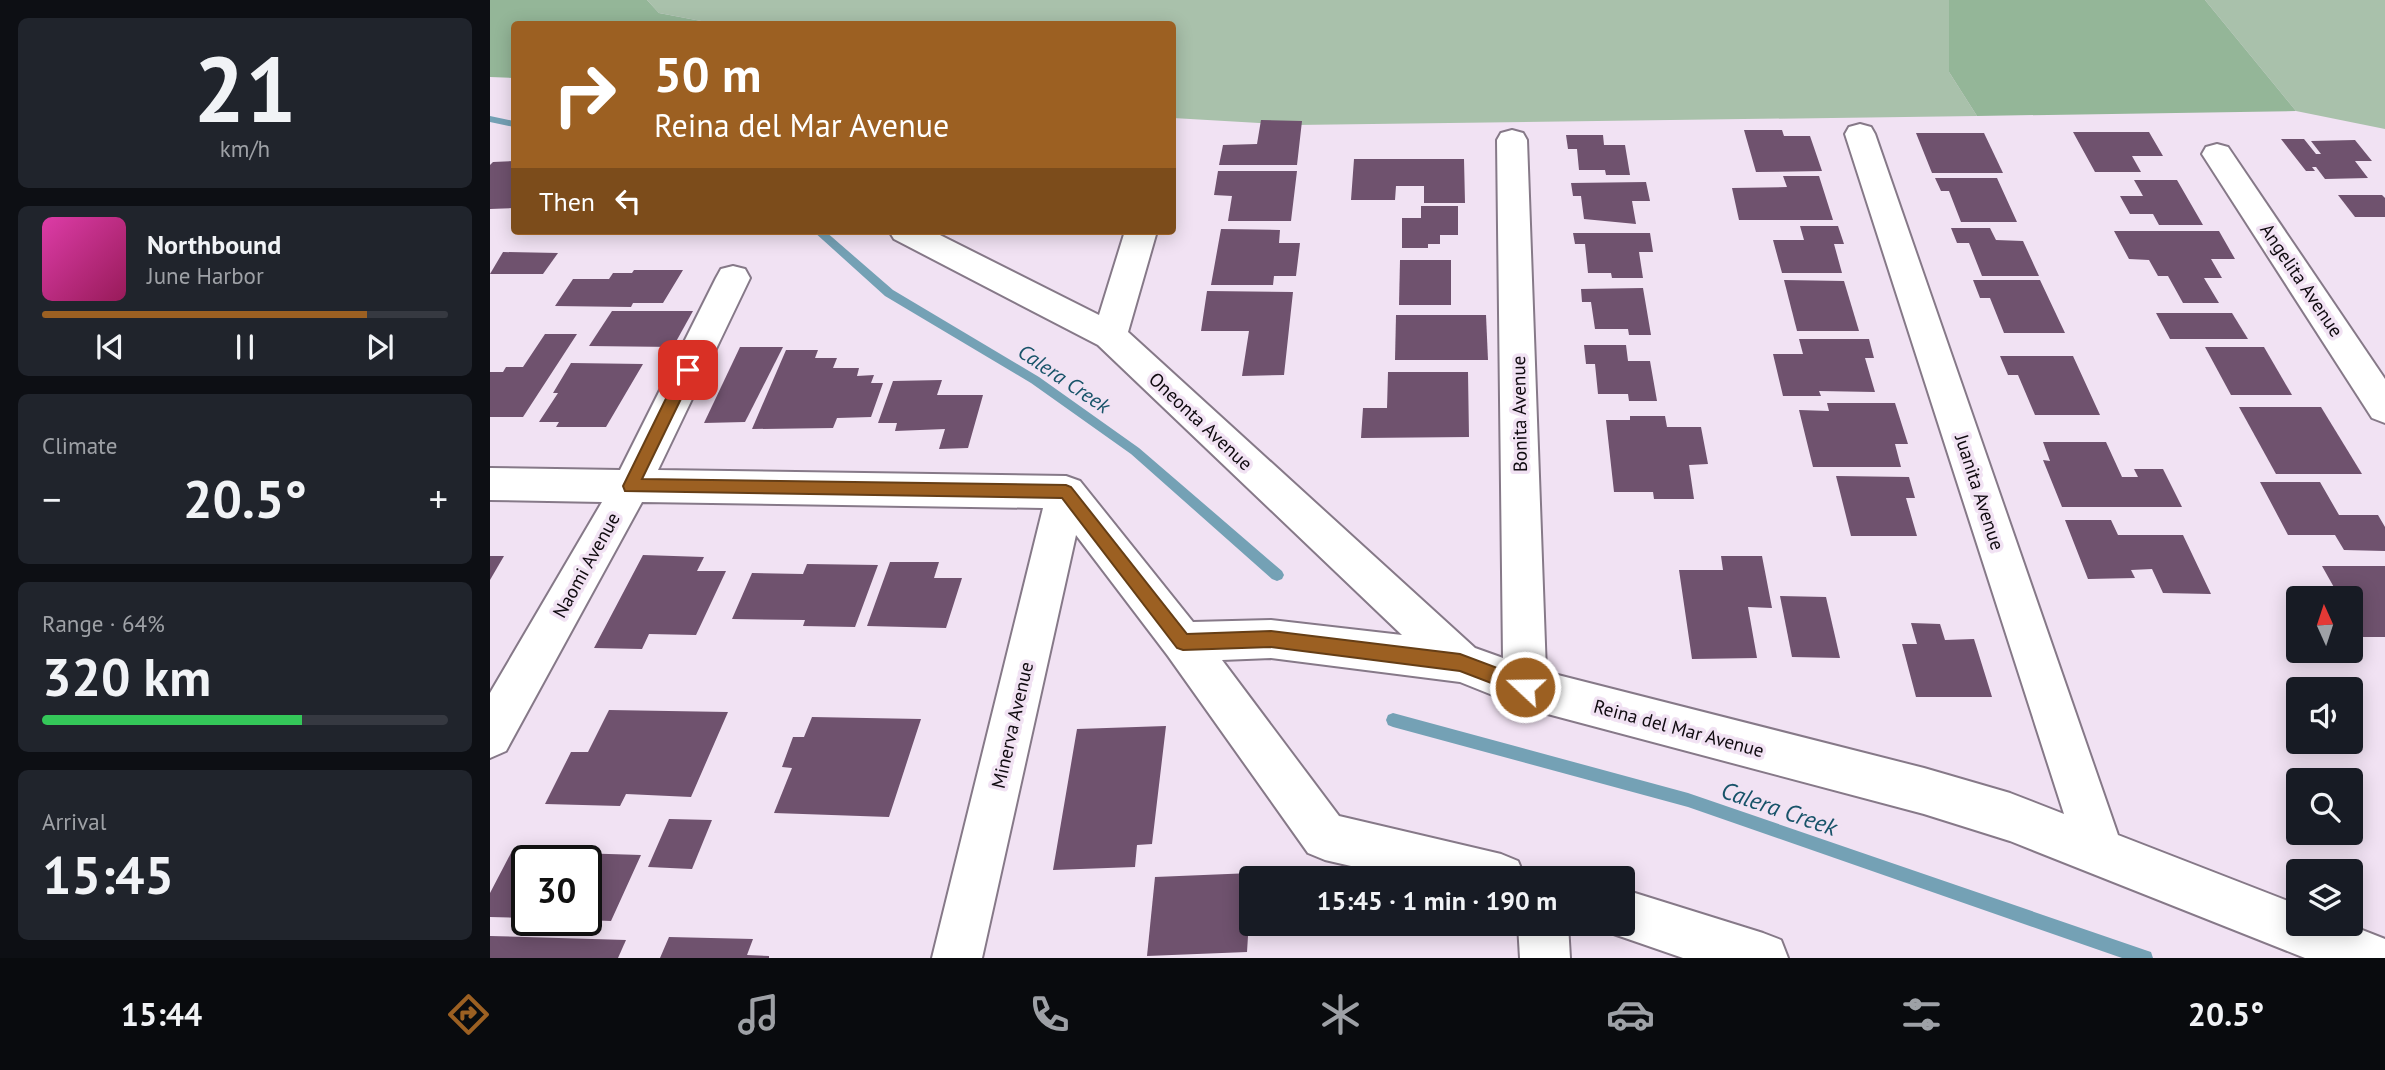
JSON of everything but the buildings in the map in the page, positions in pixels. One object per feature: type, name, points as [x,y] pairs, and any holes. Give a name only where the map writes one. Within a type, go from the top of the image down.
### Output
[{"type":"street","name":"Juanita Avenue","points":[[1860,134],[2099,850]]},
{"type":"street","name":"Bonita Avenue","points":[[1512,140],[1525,687]]},
{"type":"street","name":"Angelita Avenue","points":[[2217,154],[2385,408]]},
{"type":"street","name":"Oneonta Avenue","points":[[913,235],[1110,336],[1460,663]]},
{"type":"street","points":[[1110,336],[1140,235]]},
{"type":"street","name":"Naomi Avenue","points":[[490,736],[631,486],[733,278]]},
{"type":"street","points":[[490,484],[1066,492],[1183,642],[1325,836],[1451,866]]},
{"type":"street","name":"Minerva Avenue","points":[[957,958],[1066,492]]},
{"type":"street","name":"Reina del Mar Avenue","points":[[1183,642],[1271,639],[1460,663],[1525,687],[1924,791],[2010,817],[2369,958]]},
{"type":"street","points":[[1635,918],[1763,958]]},
{"type":"street","points":[[1544,936],[1545,958]]},
{"type":"green space","points":[[490,0],[647,0],[659,13],[701,21],[511,21],[511,78],[490,77]]},
{"type":"green space","points":[[647,0],[1949,0],[1949,72],[1977,116],[1295,125],[1176,118],[1176,21],[701,21],[659,13]]},
{"type":"green space","points":[[1949,0],[2205,0],[2296,111],[1977,116],[1949,72]]},
{"type":"green space","points":[[2205,0],[2385,0],[2385,129],[2296,111]]},
{"type":"waterway","name":"Calera Creek","points":[[490,119],[511,123]]},
{"type":"waterway","name":"Calera Creek","points":[[823,235],[889,293],[1035,380],[1135,451],[1277,575]]},
{"type":"waterway","name":"Calera Creek","points":[[1393,720],[1688,800],[2145,958]]},
{"type":"route","points":[[688,370],[631,486],[1066,492],[1183,642],[1271,639],[1460,663],[1525,687]]}]
